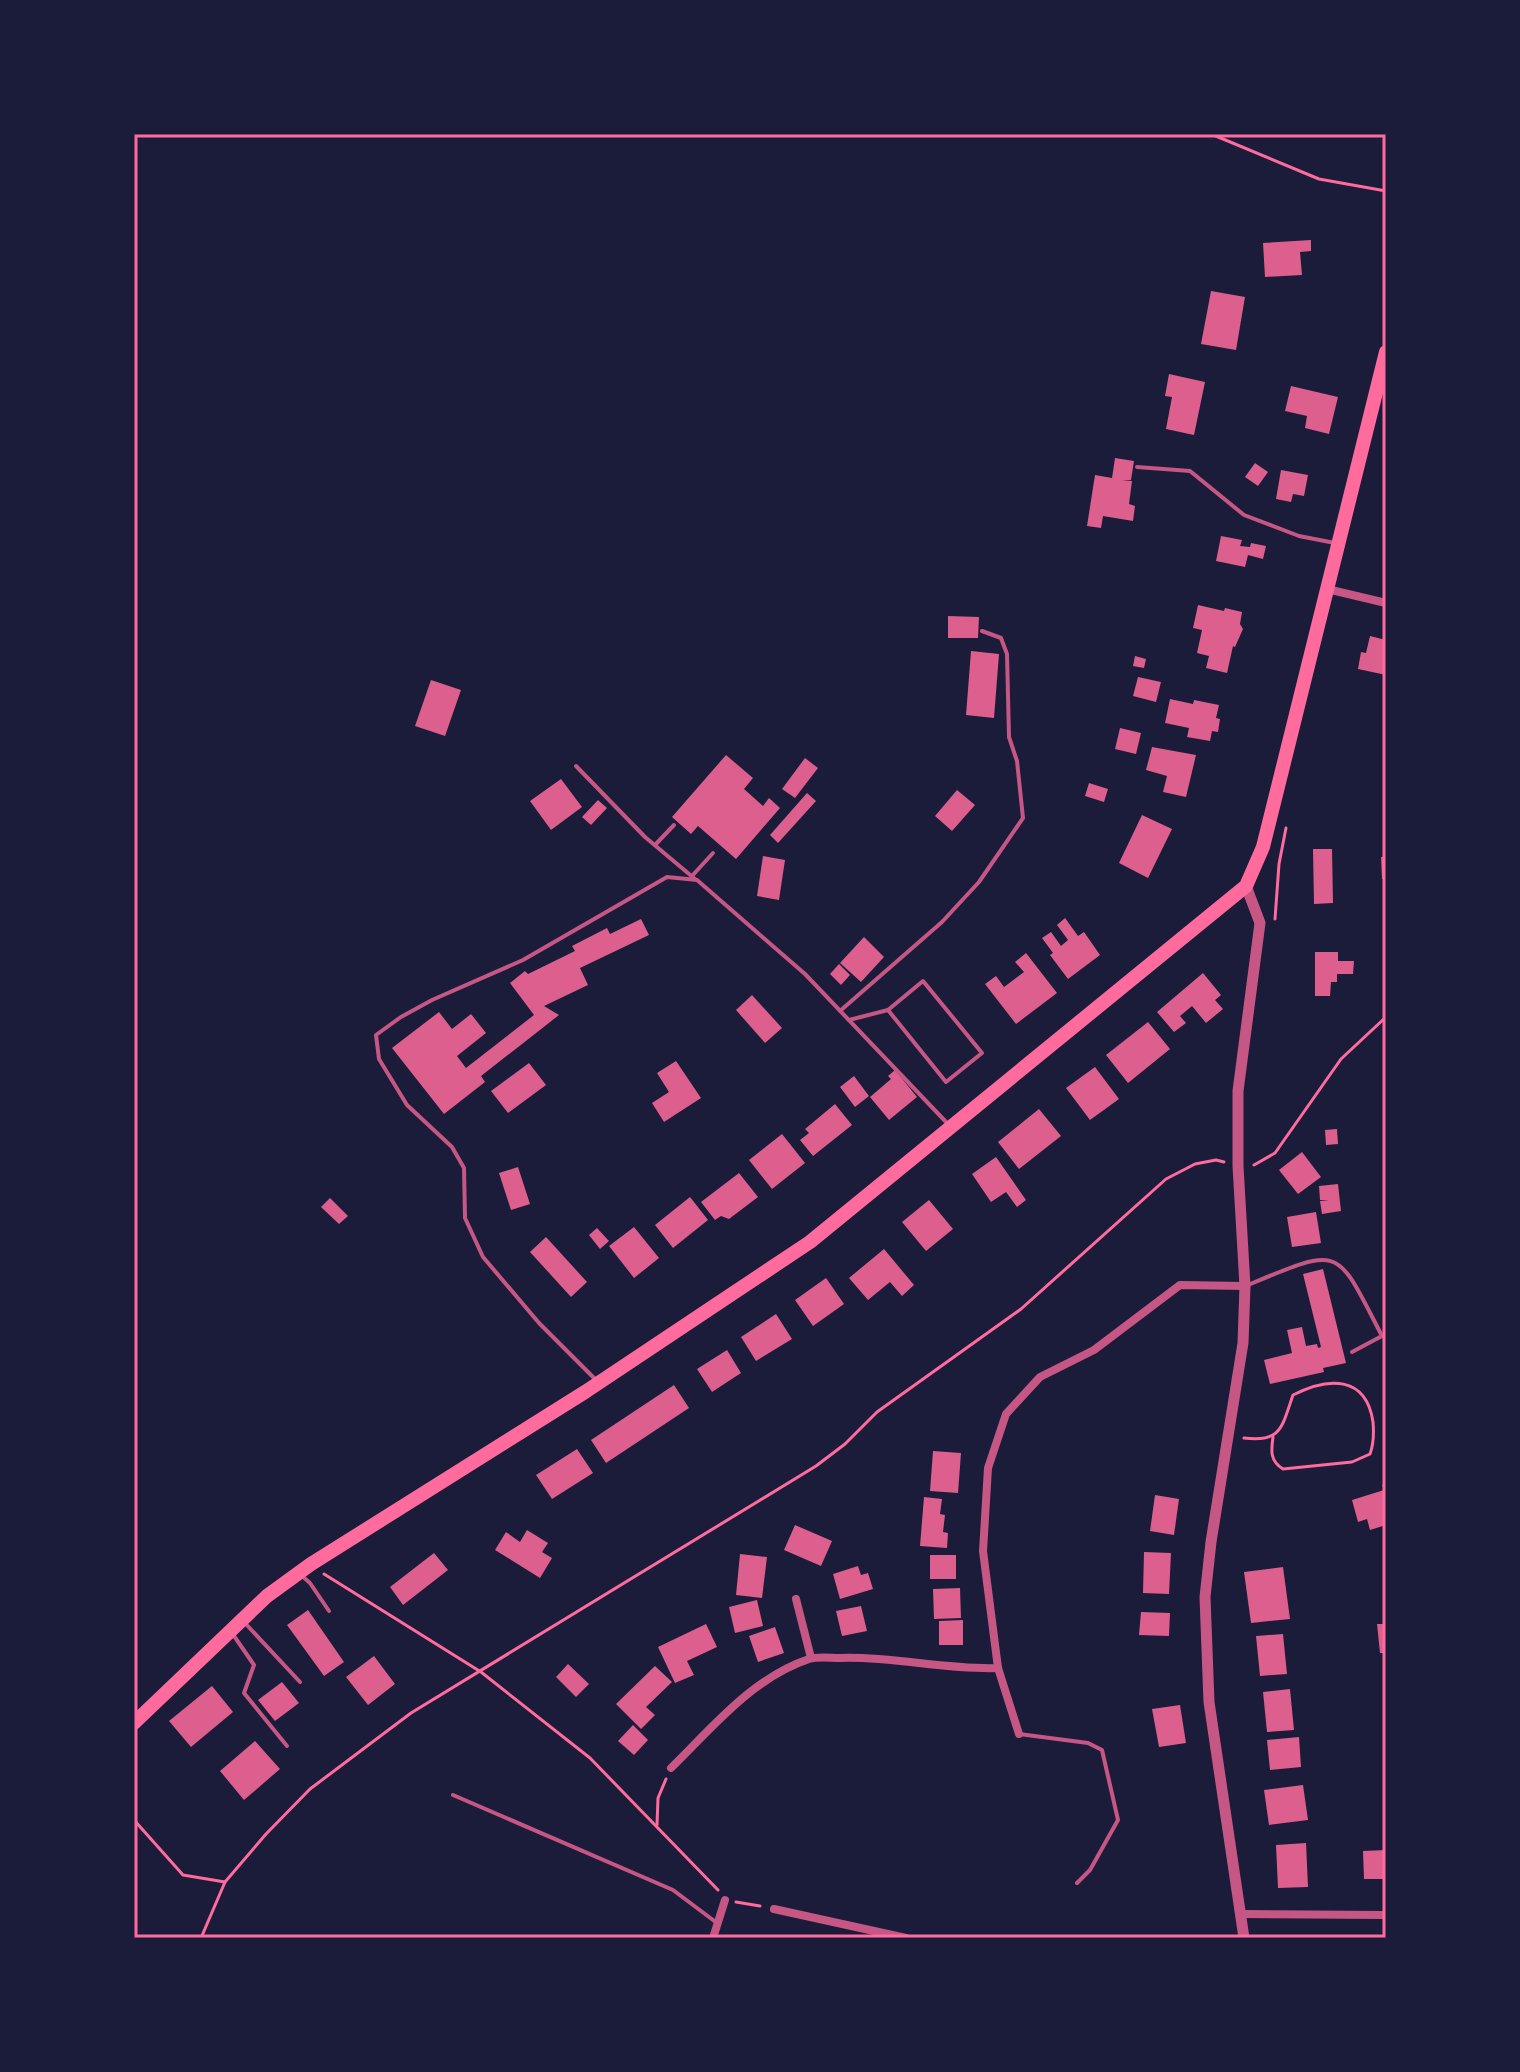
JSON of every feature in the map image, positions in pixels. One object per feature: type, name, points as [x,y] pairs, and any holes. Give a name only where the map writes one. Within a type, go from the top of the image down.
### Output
[{"type":"main road","points":[[134,1723],[267,1596],[810,1242],[1246,886],[1263,847],[1337,543],[1380,402],[1386,352]]},
{"type":"street","points":[[1327,589],[1386,603]]},
{"type":"street","points":[[1244,1938],[1209,1702],[1205,1650],[1208,1569],[1243,1343],[1245,1286],[1238,1166],[1238,1091],[1260,923],[1246,886]]},
{"type":"street","points":[[1019,1734],[998,1668],[983,1551],[988,1468],[1006,1414],[1040,1377],[1094,1350],[1180,1285],[1245,1286]]},
{"type":"street","points":[[796,1599],[811,1658]]},
{"type":"street","points":[[671,1768],[734,1704],[766,1681],[811,1658],[869,1657],[966,1669],[998,1668]]},
{"type":"street","points":[[713,1938],[725,1900]]},
{"type":"street","points":[[774,1909],[906,1938]]},
{"type":"street","points":[[1242,1914],[1386,1915]]},
{"type":"lane","points":[[1137,467],[1190,471],[1244,515],[1299,536],[1337,543]]},
{"type":"lane","points":[[840,1011],[942,922],[979,882],[1023,818],[1017,761],[1009,737],[1007,654],[1001,638],[982,631]]},
{"type":"lane","points":[[576,766],[655,845],[805,974],[950,1127]]},
{"type":"lane","points":[[655,845],[674,825]]},
{"type":"lane","points":[[694,878],[713,853]]},
{"type":"lane","points":[[598,1383],[539,1323],[483,1257],[465,1218],[464,1168],[452,1147],[407,1105],[379,1059],[376,1035],[422,1005],[523,960],[667,877],[694,878]]},
{"type":"lane","points":[[849,1020],[888,1010],[923,981],[982,1053],[946,1082],[888,1010]]},
{"type":"lane","points":[[1245,1286],[1300,1263],[1326,1258],[1333,1260],[1349,1271],[1382,1336],[1352,1352]]},
{"type":"lane","points":[[299,1574],[310,1583],[329,1611]]},
{"type":"lane","points":[[243,1620],[300,1682]]},
{"type":"lane","points":[[230,1631],[254,1665],[244,1693],[287,1746]]},
{"type":"lane","points":[[1019,1734],[1088,1743],[1102,1750],[1118,1820],[1090,1870],[1077,1883]]},
{"type":"lane","points":[[453,1795],[673,1890],[717,1923]]},
{"type":"path","points":[[1211,134],[1319,179],[1386,191]]},
{"type":"path","points":[[1275,920],[1279,864],[1288,823]]},
{"type":"path","points":[[1253,1154],[1253,1166],[1275,1153],[1341,1059],[1386,1017]]},
{"type":"path","points":[[201,1938],[225,1882],[266,1834],[310,1789],[411,1713],[816,1466],[845,1444],[877,1412],[1021,1309],[1166,1179],[1195,1164],[1216,1160],[1238,1166]]},
{"type":"path","points":[[1228,1437],[1261,1440],[1273,1437],[1280,1429],[1293,1395],[1307,1388],[1341,1384],[1355,1386],[1364,1393],[1371,1407],[1374,1444],[1370,1454],[1352,1462],[1283,1469],[1276,1465],[1271,1455],[1273,1437]]},
{"type":"path","points":[[323,1573],[481,1672],[590,1758],[712,1881],[725,1900],[774,1909]]},
{"type":"path","points":[[657,1825],[658,1798],[671,1768]]},
{"type":"path","points":[[134,1820],[183,1875],[225,1882]]},
{"type":"building","points":[[1311,240],[1311,251],[1300,252],[1302,275],[1265,277],[1263,243]]},
{"type":"building","points":[[1211,291],[1245,297],[1236,350],[1201,344]]},
{"type":"building","points":[[1169,374],[1205,382],[1194,435],[1166,429],[1172,397],[1165,396]]},
{"type":"building","points":[[1291,386],[1338,397],[1329,434],[1305,428],[1307,416],[1285,411]]},
{"type":"building","points":[[1115,458],[1134,461],[1131,480],[1122,480],[1132,481],[1129,504],[1135,506],[1133,521],[1103,516],[1101,528],[1087,526],[1095,475],[1112,478]]},
{"type":"building","points":[[1255,463],[1268,472],[1258,486],[1245,477]]},
{"type":"building","points":[[1281,470],[1308,475],[1304,496],[1293,494],[1291,502],[1276,499]]},
{"type":"building","points":[[1221,536],[1242,540],[1240,546],[1250,547],[1251,543],[1266,546],[1263,559],[1248,555],[1245,567],[1216,561]]},
{"type":"building","points":[[1198,605],[1242,612],[1240,624],[1243,629],[1233,646],[1227,673],[1206,668],[1209,656],[1197,653],[1202,630],[1193,628]]},
{"type":"building","points":[[948,616],[979,617],[978,638],[948,638]]},
{"type":"building","points":[[1370,636],[1386,640],[1386,675],[1358,669],[1361,652],[1366,653]]},
{"type":"building","points":[[971,651],[999,654],[994,718],[966,715]]},
{"type":"building","points":[[1135,656],[1146,659],[1144,668],[1133,666]]},
{"type":"building","points":[[1138,677],[1161,682],[1156,702],[1133,696]]},
{"type":"building","points":[[431,680],[461,690],[445,736],[415,726]]},
{"type":"building","points":[[1170,699],[1219,705],[1216,718],[1220,719],[1218,732],[1212,731],[1210,741],[1187,737],[1189,728],[1165,723]]},
{"type":"building","points":[[1120,728],[1141,733],[1136,754],[1115,749]]},
{"type":"building","points":[[1152,747],[1196,755],[1186,797],[1163,792],[1167,776],[1146,770]]},
{"type":"building","points":[[726,755],[753,778],[744,789],[763,806],[769,798],[780,808],[736,859],[698,826],[691,834],[672,817]]},
{"type":"building","points":[[805,758],[818,768],[795,798],[782,789]]},
{"type":"building","points":[[561,779],[582,807],[551,830],[530,801]]},
{"type":"building","points":[[1089,783],[1108,789],[1104,802],[1085,796]]},
{"type":"building","points":[[957,790],[975,805],[952,831],[935,816]]},
{"type":"building","points":[[807,793],[816,801],[778,843],[770,835]]},
{"type":"building","points":[[598,800],[607,808],[591,825],[582,817]]},
{"type":"building","points":[[1142,815],[1172,829],[1148,878],[1119,863]]},
{"type":"building","points":[[1313,849],[1332,849],[1333,903],[1314,904]]},
{"type":"building","points":[[763,856],[785,860],[779,900],[757,896]]},
{"type":"building","points":[[1381,857],[1386,857],[1386,879],[1382,879]]},
{"type":"building","points":[[1065,918],[1078,936],[1084,932],[1100,955],[1068,979],[1042,938],[1051,932],[1061,946],[1068,940],[1057,925]]},
{"type":"building","points":[[641,919],[649,935],[580,968],[588,985],[544,1006],[559,1015],[481,1076],[485,1082],[444,1114],[392,1048],[439,1012],[452,1029],[471,1014],[486,1033],[457,1056],[466,1068],[534,1015],[510,983],[525,971],[528,974],[575,951],[572,946],[607,928],[610,934]]},
{"type":"building","points":[[864,937],[884,957],[861,982],[840,963]]},
{"type":"building","points":[[1315,952],[1338,952],[1338,961],[1354,961],[1353,974],[1337,974],[1337,982],[1331,982],[1330,996],[1315,996]]},
{"type":"building","points":[[1026,953],[1057,993],[1016,1024],[985,984],[996,976],[1004,987],[1024,972],[1015,962]]},
{"type":"building","points":[[839,964],[850,975],[841,985],[830,974]]},
{"type":"building","points":[[1203,973],[1221,995],[1215,1000],[1223,1009],[1206,1023],[1192,1006],[1180,1016],[1186,1023],[1174,1032],[1157,1012]]},
{"type":"building","points":[[752,995],[782,1028],[765,1043],[736,1010]]},
{"type":"building","points":[[1148,1022],[1170,1049],[1128,1083],[1106,1055]]},
{"type":"building","points":[[676,1061],[701,1098],[664,1122],[652,1103],[669,1092],[657,1073]]},
{"type":"building","points":[[529,1063],[546,1085],[508,1113],[491,1091]]},
{"type":"building","points":[[1095,1067],[1119,1099],[1090,1120],[1066,1088]]},
{"type":"building","points":[[895,1070],[917,1097],[889,1120],[870,1097],[891,1079],[888,1076]]},
{"type":"building","points":[[854,1076],[869,1096],[855,1107],[840,1087]]},
{"type":"building","points":[[835,1104],[852,1125],[813,1156],[800,1140],[809,1133],[805,1129]]},
{"type":"building","points":[[1039,1109],[1061,1136],[1019,1169],[998,1142]]},
{"type":"building","points":[[1337,1129],[1338,1144],[1326,1145],[1325,1130]]},
{"type":"building","points":[[782,1134],[805,1163],[772,1189],[749,1160]]},
{"type":"building","points":[[1302,1152],[1321,1177],[1298,1194],[1279,1170]]},
{"type":"building","points":[[996,1157],[1026,1200],[1017,1207],[1006,1192],[991,1202],[972,1174]]},
{"type":"building","points":[[518,1167],[530,1204],[511,1210],[499,1173]]},
{"type":"building","points":[[739,1173],[758,1197],[729,1219],[721,1216],[715,1220],[701,1202]]},
{"type":"building","points":[[1338,1184],[1341,1211],[1322,1214],[1320,1201],[1329,1200],[1320,1200],[1319,1186]]},
{"type":"building","points":[[690,1197],[708,1220],[673,1248],[655,1225]]},
{"type":"building","points":[[330,1198],[348,1216],[339,1224],[321,1207]]},
{"type":"building","points":[[929,1200],[953,1229],[926,1251],[902,1222]]},
{"type":"building","points":[[1316,1212],[1321,1243],[1292,1247],[1287,1217]]},
{"type":"building","points":[[634,1227],[659,1258],[634,1278],[609,1246]]},
{"type":"building","points":[[597,1228],[609,1241],[600,1249],[589,1235]]},
{"type":"building","points":[[546,1237],[587,1282],[571,1297],[530,1252]]},
{"type":"building","points":[[884,1249],[914,1285],[902,1296],[890,1282],[868,1300],[849,1278]]},
{"type":"building","points":[[1323,1269],[1346,1363],[1323,1368],[1324,1372],[1270,1384],[1264,1360],[1292,1353],[1287,1330],[1302,1327],[1306,1346],[1317,1344],[1318,1348],[1321,1347],[1303,1274]]},
{"type":"building","points":[[826,1278],[844,1304],[813,1326],[795,1300]]},
{"type":"building","points":[[776,1314],[792,1339],[756,1361],[741,1337]]},
{"type":"building","points":[[727,1350],[741,1373],[712,1392],[697,1369]]},
{"type":"building","points":[[674,1385],[689,1408],[606,1463],[591,1440]]},
{"type":"building","points":[[577,1449],[593,1473],[552,1499],[536,1475]]},
{"type":"building","points":[[933,1451],[961,1453],[958,1493],[930,1491]]},
{"type":"building","points":[[1386,1484],[1386,1525],[1370,1530],[1367,1519],[1358,1522],[1352,1500],[1384,1490],[1382,1485]]},
{"type":"building","points":[[1155,1495],[1179,1499],[1174,1535],[1150,1531]]},
{"type":"building","points":[[924,1497],[942,1499],[940,1514],[945,1515],[943,1532],[948,1533],[947,1548],[920,1546]]},
{"type":"building","points":[[795,1525],[832,1541],[821,1566],[784,1550]]},
{"type":"building","points":[[527,1530],[548,1543],[542,1552],[552,1558],[540,1578],[495,1550],[506,1532],[520,1542]]},
{"type":"building","points":[[1144,1552],[1171,1553],[1169,1594],[1143,1593]]},
{"type":"building","points":[[434,1553],[448,1570],[403,1605],[390,1587]]},
{"type":"building","points":[[740,1554],[767,1557],[762,1598],[736,1595]]},
{"type":"building","points":[[930,1555],[956,1555],[956,1579],[930,1579]]},
{"type":"building","points":[[858,1566],[861,1575],[868,1573],[873,1589],[840,1599],[833,1574]]},
{"type":"building","points":[[1283,1567],[1290,1619],[1251,1623],[1244,1572]]},
{"type":"building","points":[[960,1588],[961,1618],[934,1619],[933,1589]]},
{"type":"building","points":[[757,1600],[763,1626],[735,1633],[729,1607]]},
{"type":"building","points":[[861,1606],[867,1631],[842,1636],[836,1611]]},
{"type":"building","points":[[308,1610],[344,1662],[324,1676],[287,1625]]},
{"type":"building","points":[[1141,1612],[1170,1613],[1169,1636],[1139,1635]]},
{"type":"building","points":[[963,1620],[963,1645],[939,1645],[939,1621]]},
{"type":"building","points":[[706,1624],[717,1647],[687,1661],[694,1675],[675,1683],[658,1647]]},
{"type":"building","points":[[1377,1624],[1386,1624],[1386,1653],[1380,1653]]},
{"type":"building","points":[[775,1627],[784,1653],[758,1662],[749,1636]]},
{"type":"building","points":[[1283,1634],[1287,1674],[1260,1676],[1256,1636]]},
{"type":"building","points":[[374,1656],[395,1684],[368,1705],[346,1677]]},
{"type":"building","points":[[568,1664],[589,1684],[576,1697],[556,1677]]},
{"type":"building","points":[[655,1666],[672,1682],[646,1707],[655,1715],[641,1729],[616,1704]]},
{"type":"building","points":[[282,1682],[299,1703],[275,1721],[258,1700]]},
{"type":"building","points":[[212,1686],[233,1712],[191,1747],[169,1721]]},
{"type":"building","points":[[1290,1689],[1294,1730],[1267,1732],[1263,1692]]},
{"type":"building","points":[[1180,1705],[1186,1743],[1159,1747],[1152,1709]]},
{"type":"building","points":[[633,1725],[648,1740],[634,1755],[618,1741]]},
{"type":"building","points":[[1299,1737],[1301,1767],[1270,1770],[1267,1740]]},
{"type":"building","points":[[255,1741],[280,1769],[244,1800],[220,1771]]},
{"type":"building","points":[[1303,1785],[1308,1820],[1269,1825],[1264,1790]]},
{"type":"building","points":[[1306,1843],[1308,1887],[1278,1888],[1276,1845]]},
{"type":"building","points":[[1386,1850],[1386,1879],[1364,1879],[1363,1851]]}]
